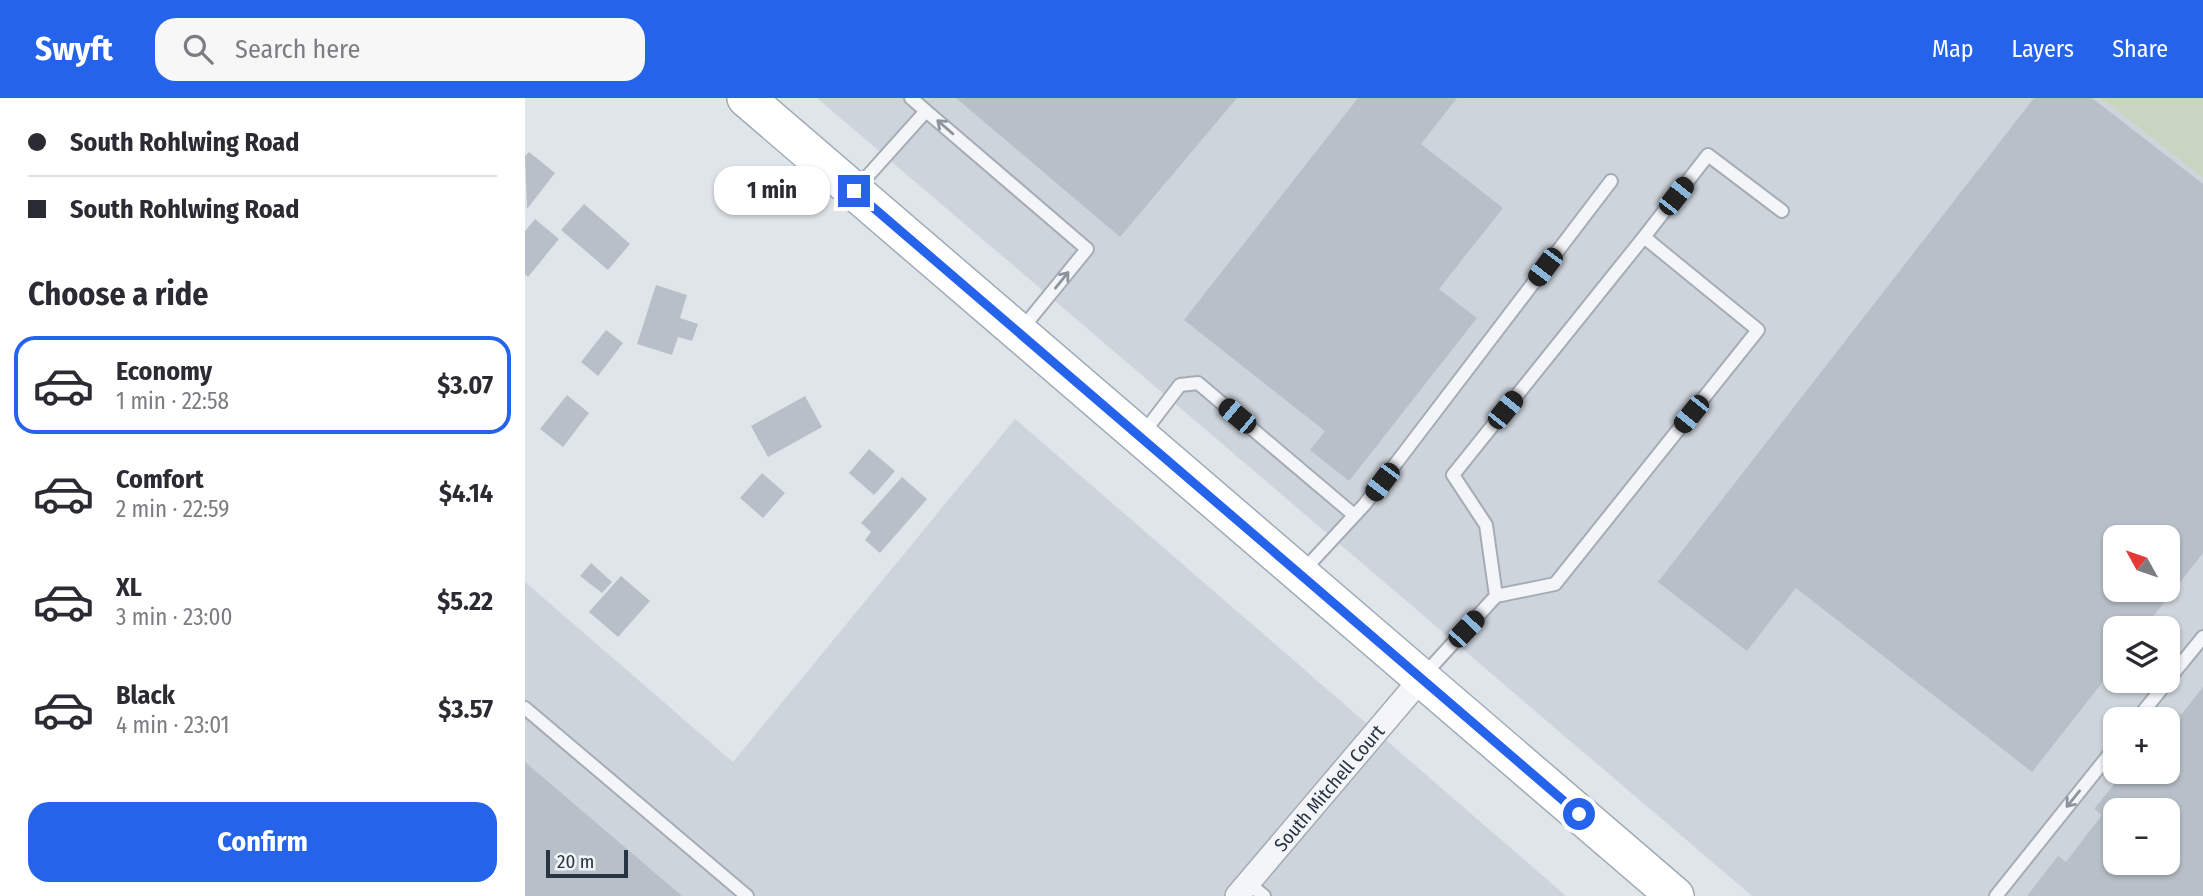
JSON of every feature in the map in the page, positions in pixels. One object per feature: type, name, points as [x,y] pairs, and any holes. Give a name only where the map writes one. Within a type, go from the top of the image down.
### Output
[{"type":"main road","points":[[761,103],[854,191],[1675,896]]},
{"type":"street","name":"South Mitchell Court","points":[[1249,892],[1420,679]]},
{"type":"lane","points":[[911,98],[1087,249],[1019,333]]},
{"type":"lane","points":[[854,191],[926,111]]},
{"type":"lane","points":[[1496,596],[1486,525],[1453,475],[1708,155],[1783,211]]},
{"type":"lane","points":[[1299,575],[1355,515],[1611,181]]},
{"type":"lane","points":[[1420,679],[1496,596],[1555,584],[1758,330],[1644,237]]},
{"type":"lane","points":[[1140,438],[1180,385],[1198,383],[1355,515]]},
{"type":"lane","points":[[2180,666],[2203,637]]},
{"type":"lane","points":[[2147,707],[2158,693]]},
{"type":"lane","points":[[525,708],[747,896]]},
{"type":"lane","points":[[1996,896],[2103,762]]},
{"type":"shaded area","points":[[817,98],[2101,98],[2203,178],[2203,896],[1752,896]]},
{"type":"shaded area","points":[[1015,419],[1566,896],[525,896],[525,582],[733,762]]},
{"type":"green space","points":[[2101,98],[2203,98],[2203,178]]},
{"type":"building","points":[[956,98],[1237,98],[1120,237]]},
{"type":"building","points":[[1358,98],[1457,98],[1421,144],[1503,208],[1439,289],[1477,318],[1349,481],[1310,450],[1325,431],[1184,320]]},
{"type":"building","points":[[2034,98],[2092,98],[2203,184],[2203,553],[2181,581],[2181,525],[2103,525],[2103,602],[2164,602],[2153,616],[2103,616],[2103,682],[2032,772],[1796,588],[1747,651],[1658,582]]},
{"type":"building","points":[[529,152],[555,173],[527,209],[525,156]]},
{"type":"building","points":[[584,204],[630,244],[608,270],[561,230]]},
{"type":"building","points":[[535,219],[559,239],[528,277],[525,274],[525,231]]},
{"type":"building","points":[[656,285],[687,295],[680,318],[698,324],[692,341],[678,337],[672,355],[637,344]]},
{"type":"building","points":[[606,330],[623,343],[598,376],[581,362]]},
{"type":"building","points":[[567,395],[589,413],[563,447],[540,429]]},
{"type":"building","points":[[805,396],[822,427],[768,457],[751,426]]},
{"type":"building","points":[[869,449],[895,471],[874,495],[849,473]]},
{"type":"building","points":[[762,473],[785,493],[763,518],[740,498]]},
{"type":"building","points":[[902,477],[927,499],[880,553],[865,540],[871,532],[861,523]]},
{"type":"building","points":[[591,563],[612,582],[602,593],[580,576]]},
{"type":"building","points":[[621,576],[650,601],[618,637],[589,612]]},
{"type":"building","points":[[2203,687],[2203,896],[2027,896],[2058,856],[2066,862],[2102,815],[2094,809],[2114,784],[2180,784],[2180,714]]},
{"type":"building","points":[[525,762],[682,896],[525,896]]},
{"type":"route","points":[[854,191],[1579,814]]}]
